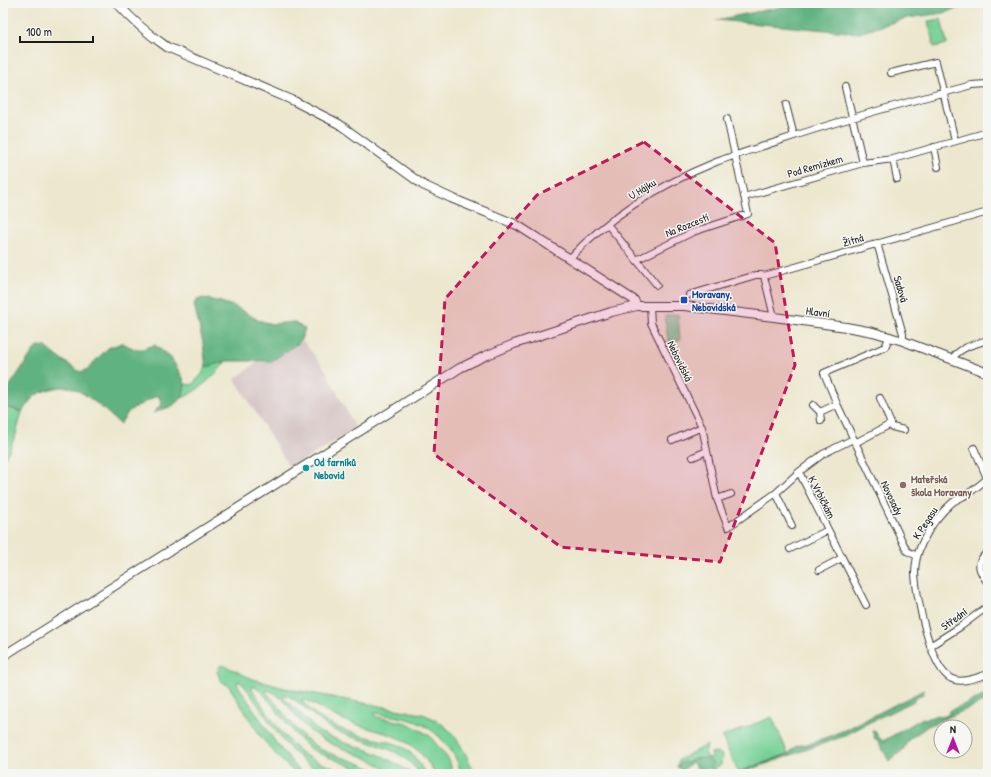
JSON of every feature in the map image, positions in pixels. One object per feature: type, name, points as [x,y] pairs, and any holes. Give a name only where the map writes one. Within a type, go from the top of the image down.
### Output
[{"type":"street","points":[[117,3],[128,16],[149,35],[167,47],[292,100],[339,124],[423,185],[457,201],[517,225],[634,300],[637,306]]},
{"type":"street","points":[[891,73],[939,61],[944,93],[955,141]]},
{"type":"street","name":"U Hájku","points":[[570,258],[583,244],[607,224],[638,202],[674,182],[715,163],[852,117],[972,85],[988,84]]},
{"type":"street","points":[[844,87],[863,163]]},
{"type":"street","points":[[786,105],[794,136]]},
{"type":"street","points":[[727,119],[744,197]]},
{"type":"street","name":"Pod Remízkem","points":[[744,197],[863,163],[893,158],[988,132]]},
{"type":"street","points":[[934,147],[938,167]]},
{"type":"street","points":[[893,158],[897,179]]},
{"type":"street","name":"Na Rozcestí","points":[[636,260],[693,232],[748,214],[744,197]]},
{"type":"street","name":"Žitná","points":[[689,295],[756,275],[764,276],[988,212]]},
{"type":"street","points":[[607,224],[657,285]]},
{"type":"street","name":"Sadová","points":[[877,243],[903,334],[903,341]]},
{"type":"street","points":[[764,276],[774,317]]},
{"type":"street","name":"Hlavní","points":[[3,656],[460,368],[514,344],[611,312],[637,306],[684,306],[846,327],[890,336],[988,373]]},
{"type":"street","name":"Nebovidská","points":[[650,306],[651,323],[700,423]]},
{"type":"street","name":"Novosady","points":[[890,336],[884,347],[824,373],[854,441],[907,551],[917,556]]},
{"type":"street","points":[[952,359],[956,353],[963,348],[988,340]]},
{"type":"street","points":[[880,398],[892,427],[904,430]]},
{"type":"street","points":[[820,412],[837,404]]},
{"type":"street","points":[[813,406],[820,412],[821,421]]},
{"type":"street","points":[[854,441],[891,424]]},
{"type":"street","points":[[672,440],[702,427],[717,499],[731,494]]},
{"type":"street","name":"K Vrbičkám","points":[[717,499],[728,527],[776,493],[799,472],[823,454],[854,441]]},
{"type":"street","name":"K Pegasu","points":[[974,448],[988,478],[953,503],[942,513],[926,536],[917,556],[915,568],[922,617],[935,661],[942,671],[950,678],[961,680],[988,674]]},
{"type":"street","points":[[693,457],[707,451]]},
{"type":"street","name":"K Vrbičkám","points":[[799,472],[866,605]]},
{"type":"street","points":[[776,493],[792,526]]},
{"type":"street","name":"K Vrbičkám","points":[[790,549],[828,530]]},
{"type":"street","points":[[988,552],[980,559],[978,565],[988,583]]},
{"type":"street","points":[[819,570],[842,558]]},
{"type":"street","name":"Střední","points":[[930,646],[960,628],[988,606]]},
{"type":"highlighted area","points":[[644,142],[775,243],[795,365],[720,562],[561,547],[434,454],[445,299],[537,195]]},
{"type":"shaded area","points":[[303,341],[325,369],[356,429],[290,468],[235,379],[256,363],[272,362]]},
{"type":"green space","points":[[792,3],[982,3],[970,4],[944,13],[907,18],[859,33],[716,20],[781,7]]},
{"type":"green space","points":[[941,19],[947,44],[934,47],[928,21]]},
{"type":"green space","points":[[203,298],[236,307],[258,320],[272,324],[293,322],[305,329],[300,342],[272,361],[226,361],[206,367],[203,343],[194,304],[197,300]]},
{"type":"green space","points":[[678,314],[680,340],[668,341],[665,316]]},
{"type":"green space","points":[[122,343],[135,349],[142,349],[155,345],[171,358],[185,384],[182,398],[172,406],[153,413],[162,404],[158,395],[129,411],[120,424],[93,401],[75,389],[66,387],[50,389],[36,395],[22,412],[3,406],[3,396],[34,350],[40,346],[46,347],[80,372],[86,370],[108,348]]},
{"type":"green space","points":[[226,361],[206,382],[194,392],[182,398],[185,384],[192,385],[206,367]]},
{"type":"green space","points":[[3,406],[22,412],[16,434],[9,451],[3,460]]},
{"type":"green space","points":[[223,665],[253,679],[284,688],[422,714],[433,718],[449,730],[461,745],[475,774],[461,774],[457,762],[449,747],[438,735],[422,724],[405,719],[374,714],[377,717],[407,723],[429,735],[449,760],[453,774],[435,774],[426,759],[415,748],[392,735],[352,723],[301,699],[316,715],[334,726],[405,748],[415,758],[425,774],[419,774],[412,764],[402,756],[379,745],[330,728],[299,703],[283,695],[283,697],[319,732],[384,757],[407,770],[410,774],[391,774],[371,760],[339,747],[318,736],[303,725],[278,696],[266,690],[292,724],[313,745],[329,753],[366,766],[379,774],[369,774],[309,748],[296,735],[262,692],[253,686],[252,689],[270,716],[283,734],[298,750],[311,759],[349,774],[330,774],[315,768],[291,750],[245,687],[240,682],[237,682],[276,743],[302,774],[296,774],[279,758],[261,737],[229,686],[221,681],[217,672],[220,666]]},
{"type":"green space","points":[[924,690],[923,694],[916,697],[914,701],[844,736],[744,772],[745,774],[735,774],[788,754],[796,746],[812,743],[847,729]]},
{"type":"green space","points":[[988,694],[988,700],[944,719],[933,719],[933,724],[908,740],[903,750],[889,761],[877,739],[875,739],[872,731],[875,730],[878,737],[883,741],[923,718],[925,719],[938,715],[941,717],[948,715],[949,711]]},
{"type":"green space","points":[[772,717],[788,754],[738,772],[722,737]]},
{"type":"green space","points":[[706,745],[705,753],[708,758],[712,757],[711,753],[716,752],[722,755],[721,765],[714,768],[715,772],[711,774],[713,765],[695,759],[677,767],[679,760]]},
{"type":"green space","points":[[708,758],[714,765],[705,772],[697,768],[692,762],[682,771],[677,767],[683,762],[687,763],[695,759]]},
{"type":"place","name":"Moravany, Nebovidská","points":[[684,300]]},
{"type":"place","name":"Od farníků Nebovid","points":[[306,468]]},
{"type":"place","name":"Mateřská škola Moravany","points":[[903,485]]}]
